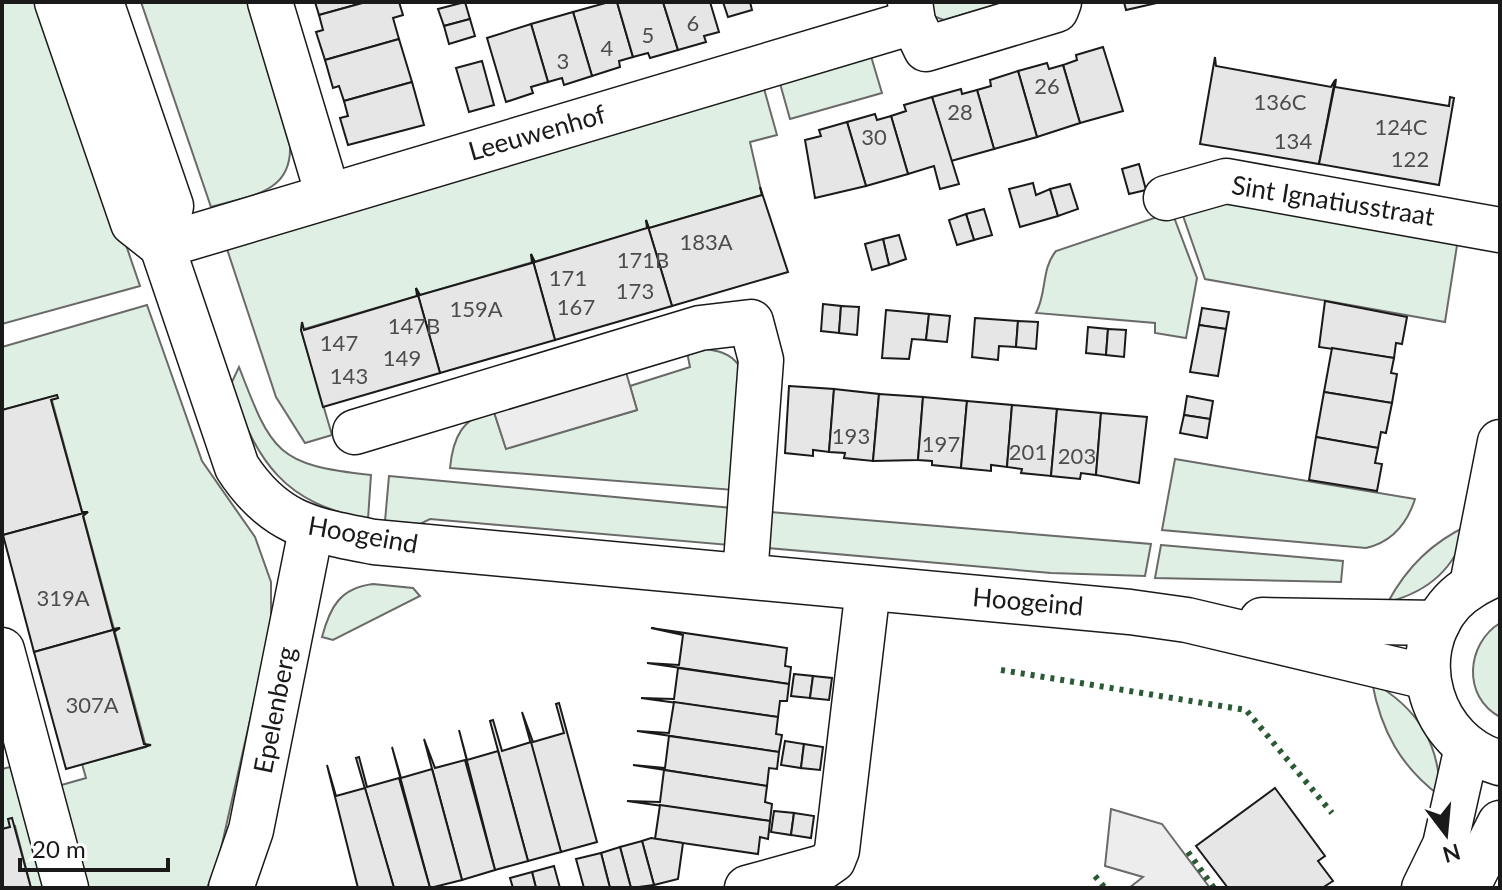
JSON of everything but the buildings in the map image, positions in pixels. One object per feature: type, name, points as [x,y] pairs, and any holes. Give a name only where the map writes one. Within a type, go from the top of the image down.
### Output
[{"type":"street","points":[[57,2],[133,223],[162,246],[171,206],[101,2]]},
{"type":"street","points":[[270,2],[328,195]]},
{"type":"street","name":"Leeuwenhof","points":[[162,246],[911,12],[926,49],[1056,10],[1059,2]]},
{"type":"street","name":"Sint Ignatiusstraat","points":[[1166,198],[1226,181],[1500,230]]},
{"type":"street","name":"Hoogeind","points":[[162,246],[237,467],[255,494],[311,530],[374,542],[1187,620],[1438,623]]},
{"type":"street","points":[[355,432],[700,328],[751,322],[761,360],[745,576]]},
{"type":"street","points":[[1424,888],[1484,755],[1447,728],[1433,704],[1427,677],[1428,649],[1438,623],[1452,602],[1486,578],[1500,442]]},
{"type":"street","name":"Epelenberg","points":[[231,888],[251,830],[311,530]]},
{"type":"street","points":[[747,888],[823,867],[833,860],[837,850],[868,588]]},
{"type":"street","name":"Hoogeind","points":[[1187,620],[1427,677]]},
{"type":"street","points":[[2,650],[66,888]]},
{"type":"street","points":[[1467,888],[1500,823]]},
{"type":"green space","points":[[2,2],[43,2],[140,286],[2,324]]},
{"type":"green space","points":[[141,2],[248,2],[290,146],[289,162],[276,183],[253,196],[211,207]]},
{"type":"green space","points":[[931,2],[1004,2],[944,20],[933,16]]},
{"type":"green space","points":[[870,53],[882,93],[790,119],[779,80]]},
{"type":"green space","points":[[763,85],[777,135],[750,142],[762,195],[301,330],[332,435],[305,443],[276,397],[225,243]]},
{"type":"green space","points":[[1223,200],[1458,239],[1445,322],[1205,279],[1181,210]]},
{"type":"green space","points":[[1172,212],[1197,278],[1186,338],[1155,333],[1155,323],[1036,313],[1048,265],[1056,251]]},
{"type":"green space","points":[[147,305],[202,461],[255,537],[271,582],[271,627],[218,862],[207,888],[85,888],[58,786],[86,778],[82,764],[146,747],[51,397],[2,410],[2,347]]},
{"type":"green space","points":[[700,348],[722,352],[732,358],[743,377],[744,408],[734,490],[450,468],[461,431],[482,413],[493,409],[506,448],[637,410],[630,386],[690,367],[687,352]]},
{"type":"green space","points":[[239,367],[260,419],[282,450],[315,466],[371,475],[368,519],[315,502],[294,490],[278,475],[251,437],[230,386]]},
{"type":"green space","points":[[1175,459],[1415,499],[1397,531],[1384,541],[1366,548],[1162,530]]},
{"type":"green space","points":[[389,476],[732,508],[729,545],[430,519],[420,524],[385,521]]},
{"type":"green space","points":[[770,512],[1151,544],[1145,576],[1051,573],[768,548]]},
{"type":"green space","points":[[1469,525],[1449,565],[1439,575],[1417,591],[1388,602],[1403,578],[1422,557],[1443,539]]},
{"type":"green space","points":[[1161,545],[1343,561],[1341,582],[1155,578]]},
{"type":"green space","points":[[373,584],[413,588],[420,596],[333,640],[322,637],[338,601],[352,590]]},
{"type":"green space","points":[[1500,623],[1500,717],[1479,697],[1473,670],[1480,644]]},
{"type":"green space","points":[[1372,682],[1402,703],[1423,729],[1436,760],[1440,796],[1414,773],[1395,746],[1381,716]]},
{"type":"green space","points":[[14,766],[46,888],[31,888],[15,826],[2,829],[2,769]]},
{"type":"shaded area","points":[[626,372],[637,410],[506,449],[493,409]]},
{"type":"shaded area","points":[[1111,809],[1162,824],[1210,888],[1129,888],[1143,877],[1105,866]]},
{"type":"hedge","points":[[1001,670],[1246,710],[1332,813]]},
{"type":"hedge","points":[[1188,852],[1214,888]]},
{"type":"hedge","points":[[1095,876],[1105,888]]}]
